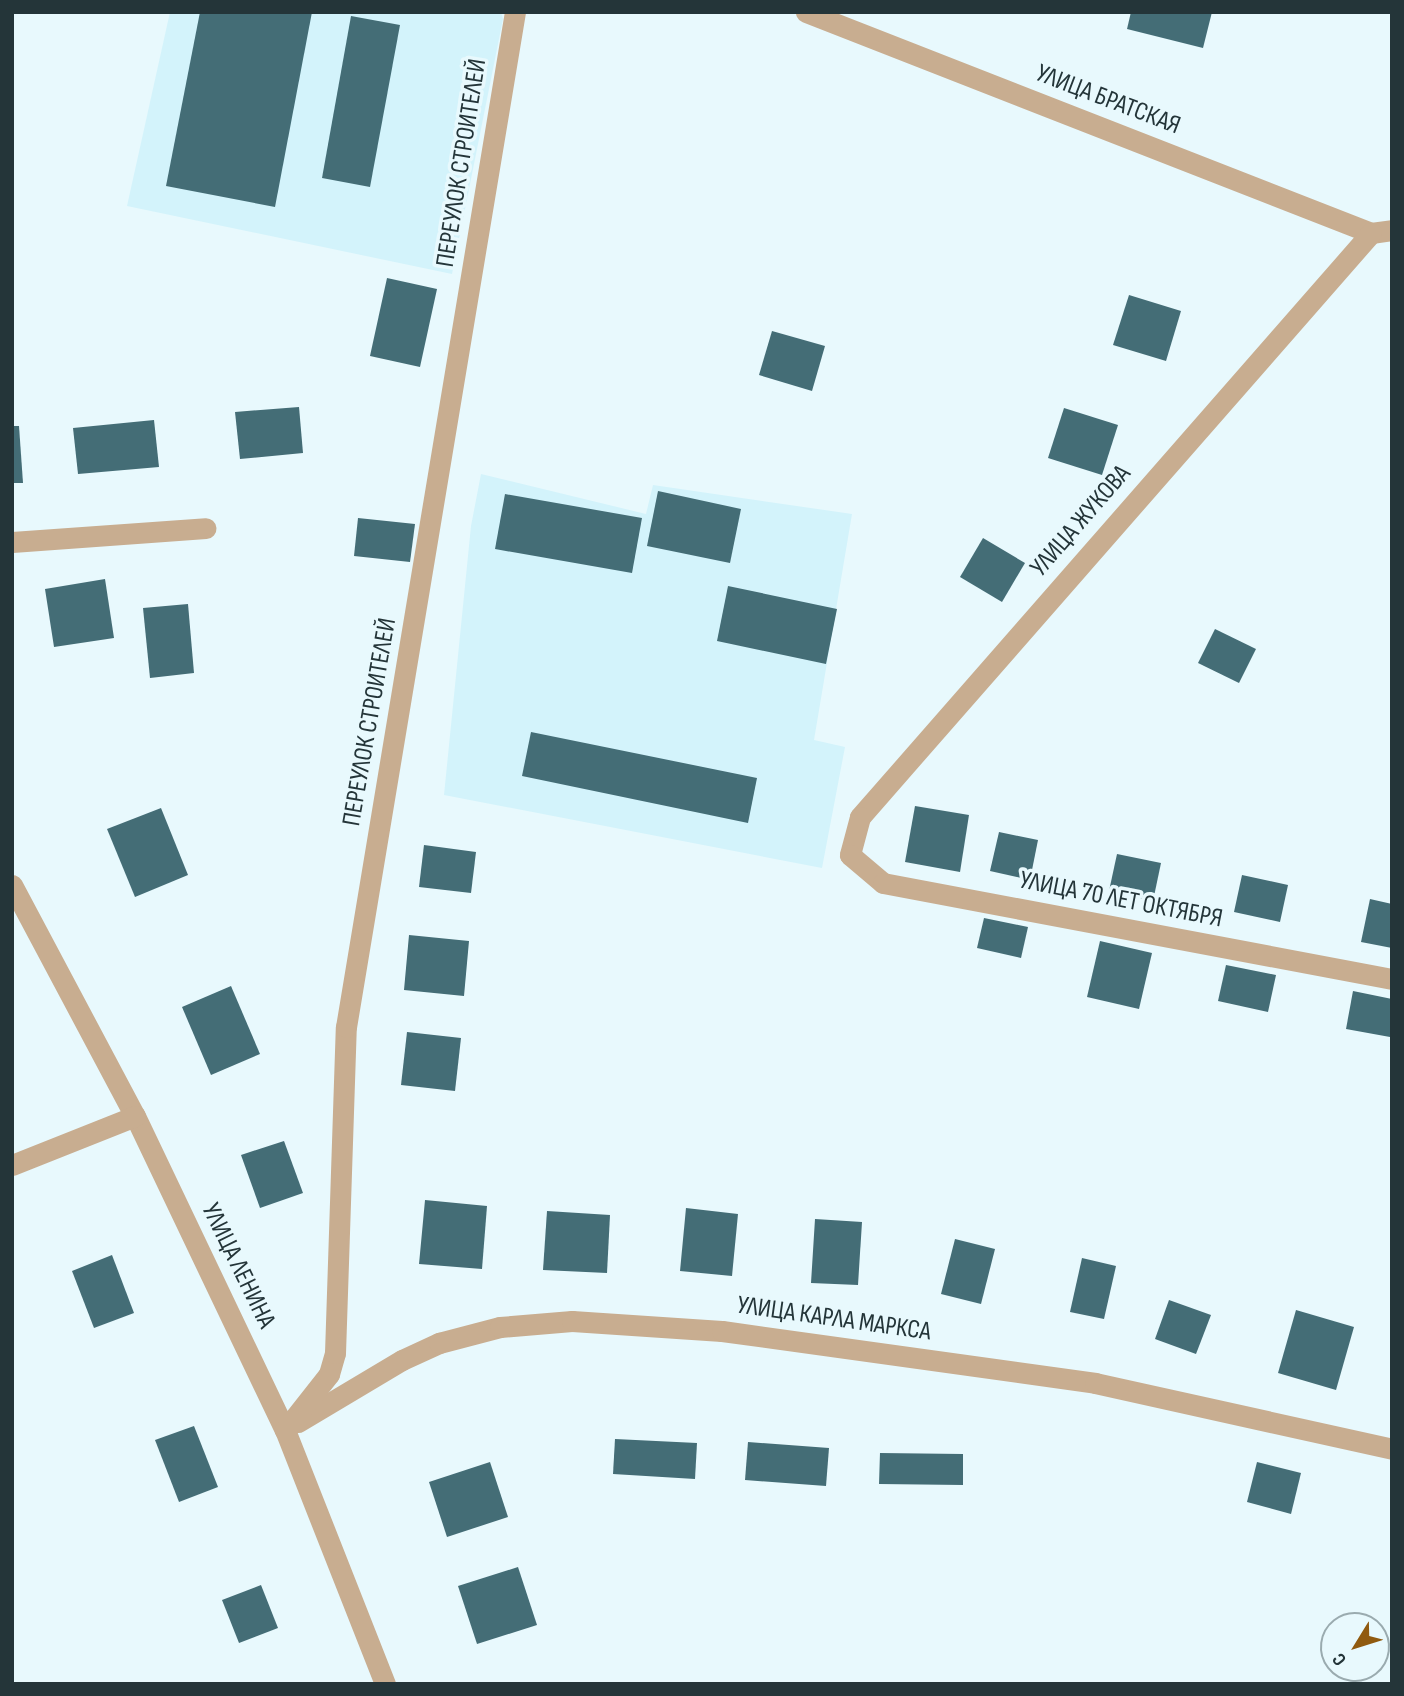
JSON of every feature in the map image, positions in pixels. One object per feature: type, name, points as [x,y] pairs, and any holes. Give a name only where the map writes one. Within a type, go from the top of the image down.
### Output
[{"type":"street","name":"ПЕРЕУЛОК СТРОИТЕЛЕЙ","points":[[285,1430],[329,1374],[335,1353],[346,1027],[515,12]]},
{"type":"street","name":"УЛИЦА БРАТСКАЯ","points":[[806,12],[1381,232]]},
{"type":"street","name":"УЛИЦА ЖУКОВА","points":[[850,855],[860,817],[1381,232]]},
{"type":"street","points":[[12,542],[205,528]]},
{"type":"street","name":"УЛИЦА 70 ЛЕТ ОКТЯБРЯ","points":[[850,855],[883,883],[1392,979]]},
{"type":"street","name":"УЛИЦА ЛЕНИНА","points":[[12,885],[135,1116],[285,1430],[385,1684]]},
{"type":"street","points":[[12,1165],[135,1116]]},
{"type":"street","name":"УЛИЦА КАРЛА МАРКСА","points":[[285,1430],[354,1388],[439,1343],[500,1327],[572,1321],[722,1331],[1095,1383],[1392,1449]]},
{"type":"shaded area","points":[[170,12],[501,12],[503,19],[452,274],[127,206]]},
{"type":"shaded area","points":[[481,474],[646,514],[653,485],[852,514],[814,740],[845,747],[822,868],[444,795],[471,526]]},
{"type":"building","points":[[200,12],[312,12],[275,207],[166,186]]},
{"type":"building","points":[[1131,12],[1212,12],[1203,48],[1127,29]]},
{"type":"building","points":[[351,16],[400,25],[370,187],[322,178]]},
{"type":"building","points":[[387,278],[437,289],[420,367],[370,356]]},
{"type":"building","points":[[1129,295],[1181,311],[1166,361],[1113,345]]},
{"type":"building","points":[[772,331],[825,346],[812,391],[759,375]]},
{"type":"building","points":[[299,407],[303,453],[240,459],[235,412]]},
{"type":"building","points":[[1064,408],[1118,425],[1102,475],[1048,458]]},
{"type":"building","points":[[154,420],[159,467],[78,474],[73,428]]},
{"type":"building","points":[[12,426],[19,426],[23,483],[12,483]]},
{"type":"building","points":[[658,491],[741,509],[730,563],[647,546]]},
{"type":"building","points":[[505,494],[642,518],[632,573],[495,549]]},
{"type":"building","points":[[358,518],[415,524],[410,562],[354,556]]},
{"type":"building","points":[[983,538],[1025,563],[1002,602],[960,577]]},
{"type":"building","points":[[105,579],[114,638],[54,647],[45,589]]},
{"type":"building","points":[[728,586],[837,609],[826,664],[717,641]]},
{"type":"building","points":[[188,604],[194,673],[150,678],[143,608]]},
{"type":"building","points":[[1215,629],[1256,649],[1239,683],[1198,663]]},
{"type":"building","points":[[531,732],[757,778],[748,823],[522,776]]},
{"type":"building","points":[[915,806],[969,815],[960,872],[905,862]]},
{"type":"building","points":[[161,808],[188,875],[135,897],[107,829]]},
{"type":"building","points":[[999,832],[1038,840],[1030,880],[990,871]]},
{"type":"building","points":[[424,845],[476,852],[471,893],[419,887]]},
{"type":"building","points":[[1117,854],[1161,863],[1153,901],[1109,891]]},
{"type":"building","points":[[1242,875],[1288,885],[1280,922],[1234,912]]},
{"type":"building","points":[[1370,899],[1392,904],[1392,948],[1361,942]]},
{"type":"building","points":[[984,918],[1028,927],[1021,958],[977,948]]},
{"type":"building","points":[[409,935],[469,941],[464,996],[404,990]]},
{"type":"building","points":[[1100,941],[1152,953],[1139,1009],[1087,997]]},
{"type":"building","points":[[1226,965],[1276,975],[1268,1012],[1218,1001]]},
{"type":"building","points":[[231,986],[260,1054],[211,1075],[182,1007]]},
{"type":"building","points":[[1353,991],[1392,999],[1390,1037],[1346,1029]]},
{"type":"building","points":[[407,1032],[461,1038],[455,1091],[401,1085]]},
{"type":"building","points":[[284,1141],[303,1193],[260,1208],[241,1155]]},
{"type":"building","points":[[425,1200],[487,1206],[482,1269],[419,1264]]},
{"type":"building","points":[[686,1208],[738,1214],[732,1276],[680,1271]]},
{"type":"building","points":[[547,1211],[610,1215],[607,1273],[543,1270]]},
{"type":"building","points":[[815,1219],[862,1222],[858,1285],[811,1283]]},
{"type":"building","points":[[955,1239],[995,1249],[981,1304],[941,1294]]},
{"type":"building","points":[[112,1255],[134,1313],[94,1328],[72,1271]]},
{"type":"building","points":[[1082,1258],[1116,1266],[1104,1319],[1070,1312]]},
{"type":"building","points":[[1169,1300],[1211,1315],[1196,1354],[1155,1339]]},
{"type":"building","points":[[1296,1310],[1354,1327],[1336,1390],[1278,1373]]},
{"type":"building","points":[[194,1426],[218,1487],[179,1502],[155,1440]]},
{"type":"building","points":[[615,1439],[697,1443],[695,1479],[613,1474]]},
{"type":"building","points":[[748,1442],[829,1448],[826,1486],[745,1480]]},
{"type":"building","points":[[880,1453],[963,1454],[963,1485],[879,1484]]},
{"type":"building","points":[[490,1462],[508,1517],[447,1537],[429,1482]]},
{"type":"building","points":[[1257,1462],[1301,1473],[1291,1514],[1247,1502]]},
{"type":"building","points":[[518,1567],[537,1625],[477,1644],[458,1586]]},
{"type":"building","points":[[261,1585],[278,1628],[239,1643],[222,1600]]}]
